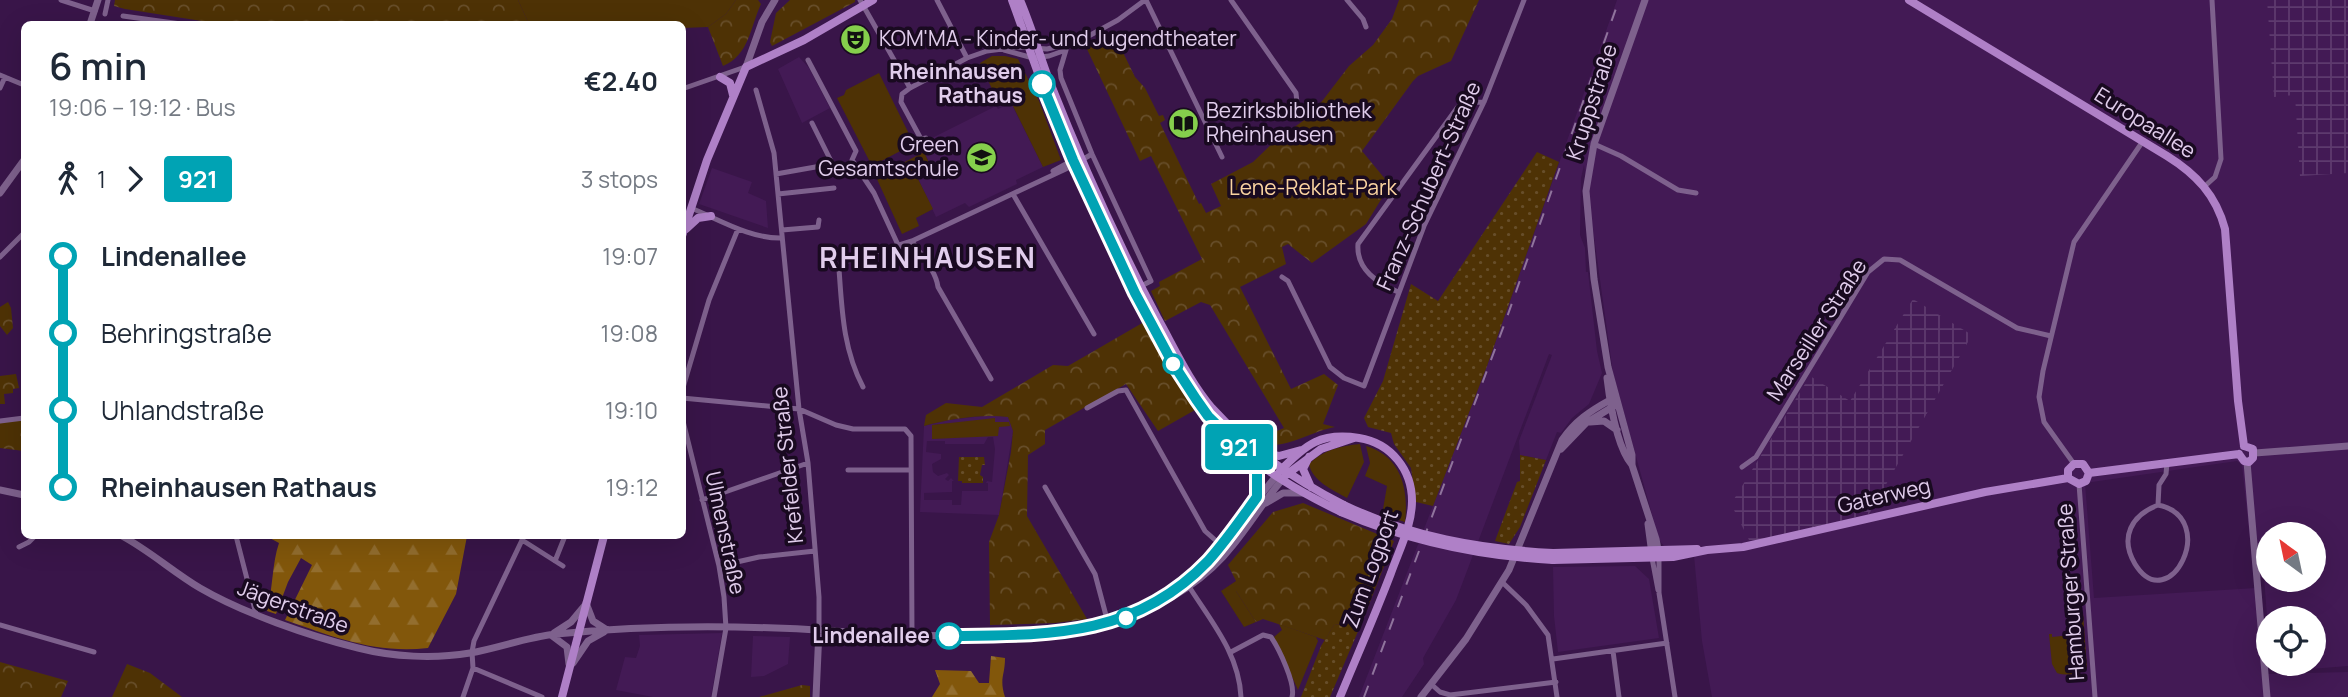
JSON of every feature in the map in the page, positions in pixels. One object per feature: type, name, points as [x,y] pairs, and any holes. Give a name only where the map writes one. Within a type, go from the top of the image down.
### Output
[{"type":"main road","points":[[686,224],[746,66],[804,40],[861,3],[873,0]]},
{"type":"main road","points":[[1012,0],[1076,161],[1135,293],[1181,378],[1208,416],[1246,453],[1282,475],[1313,489],[1342,509]]},
{"type":"main road","points":[[1020,0],[1035,53]]},
{"type":"main road","name":"Europaallee","points":[[1909,0],[2184,166],[2205,186],[2225,229],[2241,450]]},
{"type":"main road","points":[[720,77],[730,83],[733,97]]},
{"type":"main road","points":[[1076,161],[1141,286],[1204,398],[1302,493],[1342,509]]},
{"type":"main road","points":[[686,231],[698,218],[710,216]]},
{"type":"main road","name":"Zum Logport","points":[[1282,475],[1319,440],[1336,435],[1373,441],[1394,455],[1409,479],[1411,517],[1340,697]]},
{"type":"main road","points":[[2089,473],[2167,463],[2250,447],[2255,453],[2253,458],[2247,462],[2241,459],[2241,450]]},
{"type":"main road","points":[[1261,453],[1279,456],[1307,452],[1303,469],[1313,489]]},
{"type":"main road","points":[[2074,464],[2083,464],[2089,473],[2086,481],[2079,484],[2068,478],[2068,470],[2074,464]]},
{"type":"main road","name":"Gaterweg","points":[[1342,509],[1459,544],[1553,556],[1655,554],[1743,547],[1961,497],[2068,478]]},
{"type":"main road","points":[[562,697],[603,539]]},
{"type":"street","points":[[61,0],[95,11]]},
{"type":"street","points":[[91,21],[98,0]]},
{"type":"street","points":[[105,14],[108,0]]},
{"type":"street","points":[[686,88],[746,66],[762,22],[774,0]]},
{"type":"street","points":[[937,0],[967,58]]},
{"type":"street","points":[[994,50],[1035,53],[1066,50],[1118,20],[1145,0],[1222,157]]},
{"type":"street","points":[[1231,0],[1296,93],[1297,103]]},
{"type":"street","points":[[1347,0],[1363,19],[1366,27]]},
{"type":"street","name":"Franz-Schubert-Straße","points":[[1282,277],[1288,281],[1330,367],[1344,379],[1364,386],[1424,226],[1484,102],[1524,0]]},
{"type":"street","name":"Kruppstraße","points":[[1614,403],[1603,352],[1605,343],[1594,279],[1586,191],[1594,144],[1645,0]]},
{"type":"street","points":[[2205,186],[2220,169],[2221,159],[2212,0]]},
{"type":"street","points":[[861,3],[911,88]]},
{"type":"street","points":[[123,16],[159,21]]},
{"type":"street","points":[[926,138],[921,139],[901,102],[902,94],[911,88],[967,58],[994,50],[1018,47],[1035,53],[1075,44]]},
{"type":"street","points":[[1066,50],[1061,78],[1092,154],[1151,281],[1141,286]]},
{"type":"street","points":[[808,60],[856,151],[852,160],[874,193],[899,247]]},
{"type":"street","points":[[0,89],[3,76],[21,84]]},
{"type":"street","name":"Krefelder Straße","points":[[755,89],[771,143],[776,174],[799,409],[808,464],[820,597],[816,697]]},
{"type":"street","points":[[1398,292],[1374,282],[1357,255],[1358,244],[1457,108],[1463,103],[1484,102]]},
{"type":"street","points":[[776,174],[821,166],[831,161],[812,123]]},
{"type":"street","points":[[2074,464],[2044,422],[2039,405],[2051,336],[2074,242],[2143,141]]},
{"type":"street","points":[[1594,144],[1621,156],[1678,190],[1696,193]]},
{"type":"street","points":[[863,387],[851,362],[845,336],[839,269],[841,263],[899,247],[1092,154]]},
{"type":"street","points":[[0,193],[21,164]]},
{"type":"street","points":[[778,194],[834,188]]},
{"type":"street","points":[[1013,194],[1094,334]]},
{"type":"street","points":[[691,208],[738,229],[769,238],[782,238]]},
{"type":"street","points":[[782,230],[818,227],[818,220]]},
{"type":"street","points":[[686,378],[709,300],[738,229]]},
{"type":"street","points":[[0,257],[21,236]]},
{"type":"street","points":[[912,241],[991,379]]},
{"type":"street","name":"Marseiller Straße","points":[[1742,467],[1756,457],[1868,272],[1884,260],[1900,260],[2017,328],[2051,336]]},
{"type":"street","points":[[1087,408],[1118,391],[1126,390],[1205,531],[1224,549]]},
{"type":"street","points":[[686,398],[799,409],[836,425],[860,430],[905,429],[910,432],[912,635]]},
{"type":"street","points":[[1555,457],[1586,423],[1614,403]]},
{"type":"street","points":[[1614,403],[1618,430],[1627,459],[1632,465]]},
{"type":"street","points":[[1421,697],[1466,639],[1502,582],[1562,440],[1572,426],[1589,412],[1614,403]]},
{"type":"street","points":[[1614,403],[1632,455],[1632,465],[1647,512],[1655,554],[1655,582],[1660,593],[1675,697]]},
{"type":"street","points":[[0,421],[21,418]]},
{"type":"street","points":[[1586,423],[1604,422],[1618,430]]},
{"type":"street","name":"Ulmenstraße","points":[[686,433],[719,566],[726,628],[714,697]]},
{"type":"street","points":[[2255,453],[2348,446]]},
{"type":"street","points":[[1246,453],[1257,472],[1257,497]]},
{"type":"street","points":[[2247,462],[2267,697]]},
{"type":"street","points":[[2158,505],[2159,485],[2166,474],[2167,463]]},
{"type":"street","points":[[702,499],[808,464]]},
{"type":"street","points":[[848,470],[911,470]]},
{"type":"street","points":[[1224,549],[1257,497],[1282,475]]},
{"type":"street","points":[[472,652],[550,635],[579,632],[726,628],[994,636],[1046,633],[1108,623],[1151,607],[1187,584],[1224,549],[1263,505],[1282,475]]},
{"type":"street","name":"Hamburger Straße","points":[[2079,484],[2095,697]]},
{"type":"street","points":[[1045,487],[1094,574],[1108,623]]},
{"type":"street","points":[[0,490],[21,494]]},
{"type":"street","points":[[1263,505],[1283,493],[1302,493]]},
{"type":"street","points":[[2158,505],[2177,513],[2188,536],[2180,567],[2174,575],[2165,580],[2149,578],[2133,561],[2129,550],[2128,535],[2131,524],[2137,517],[2158,505]]},
{"type":"street","points":[[19,547],[32,539]]},
{"type":"street","name":"Jägerstraße","points":[[126,539],[202,590],[256,614],[360,649],[418,656],[472,652]]},
{"type":"street","points":[[237,539],[256,614]]},
{"type":"street","points":[[463,697],[473,668],[474,641],[523,539]]},
{"type":"street","points":[[524,539],[563,566]]},
{"type":"street","points":[[555,561],[564,539]]},
{"type":"street","points":[[547,555],[553,550],[559,553]]},
{"type":"street","points":[[719,566],[758,557],[815,551]]},
{"type":"street","points":[[1502,582],[1544,626],[1551,641],[1557,697]]},
{"type":"street","points":[[1187,584],[1231,652],[1241,697]]},
{"type":"street","points":[[550,635],[570,622],[586,603],[593,621],[607,631]]},
{"type":"street","points":[[0,625],[94,652]]},
{"type":"street","points":[[569,668],[588,641],[607,631]]},
{"type":"street","points":[[550,635],[561,640],[567,647],[569,668]]},
{"type":"street","points":[[1231,652],[1264,635],[1271,637],[1292,682],[1292,697]]},
{"type":"street","points":[[1553,659],[1667,643]]},
{"type":"street","points":[[1613,651],[1619,697]]},
{"type":"street","points":[[473,668],[542,697]]},
{"type":"street","points":[[1431,684],[1440,692],[1450,695],[1556,682]]},
{"type":"shaded area","points":[[1617,0],[2348,0],[2348,666],[2326,668],[2326,606],[2266,606],[2265,592],[2326,592],[2326,522],[2256,522],[2254,578],[2242,465],[2237,461],[2085,483],[2094,598],[2256,588],[2256,676],[2326,676],[2326,673],[2348,672],[2348,697],[1712,697],[1702,641],[1693,545],[1664,546],[1659,540],[1613,373],[1584,165],[1581,178],[1580,235],[1585,248],[1586,272],[1602,373],[1589,404],[1572,418],[1561,433],[1557,432],[1546,460],[1520,455],[1519,441],[1552,355],[1549,354],[1456,600],[1423,658],[1424,664],[1402,697],[1359,697],[1487,366]]},
{"type":"shaded area","points":[[2267,0],[2348,0],[2348,173],[2300,176],[2295,95],[2274,97]]},
{"type":"shaded area","points":[[799,57],[809,68],[830,108],[802,123],[778,69]]},
{"type":"shaded area","name":"Green Gesamtschule","points":[[1011,103],[1043,167],[1016,180],[1017,184],[969,207],[965,203],[936,217],[914,170],[929,162],[920,144],[996,106],[998,109]]},
{"type":"shaded area","points":[[712,168],[752,182],[748,193],[766,201],[768,228],[699,204]]},
{"type":"shaded area","points":[[1913,299],[1972,335],[1869,514],[1750,542],[1731,504],[1810,376],[1850,401]]},
{"type":"shaded area","points":[[991,415],[1008,417],[1013,431],[999,515],[920,512],[924,426]],"holes":[[[995,419],[995,422],[1008,422],[1009,426],[933,425]],[[988,437],[993,437],[995,449],[992,482],[986,483],[988,491],[962,491],[961,505],[952,505],[952,500],[924,500],[924,493],[952,492],[954,481],[951,478],[948,481],[945,479],[949,475],[947,473],[938,476],[933,472],[932,464],[941,459],[941,454],[926,452],[927,441],[984,444]]]},
{"type":"shaded area","points":[[1635,566],[1649,579],[1659,638],[1558,652],[1553,567]]},
{"type":"shaded area","points":[[722,633],[711,697],[653,697],[616,690],[625,657],[636,658],[640,646],[639,635]]},
{"type":"shaded area","points":[[753,636],[790,637],[788,664],[764,676],[751,677]]},
{"type":"green space","points":[[115,0],[518,0],[528,21],[202,21],[114,6]]},
{"type":"green space","points":[[518,0],[736,0],[726,14],[708,27],[686,28],[686,21],[528,21]]},
{"type":"green space","points":[[736,0],[758,0],[761,4],[744,48],[723,66],[708,27],[726,14]]},
{"type":"green space","points":[[790,0],[855,2],[772,46],[770,42],[776,13]]},
{"type":"green space","name":"Lene-Reklat-Park","points":[[1399,0],[1479,0],[1451,61],[1413,81],[1362,151],[1390,185],[1366,224],[1312,263],[1288,244],[1282,247],[1286,264],[1240,287],[1291,389],[1324,374],[1338,385],[1323,424],[1335,427],[1284,444],[1264,444],[1255,440],[1284,428],[1210,305],[1201,302],[1165,321],[1151,291],[1160,286],[1159,282],[1202,259],[1151,156],[1140,161],[1086,47],[1113,32],[1135,77],[1145,88],[1159,116],[1163,115],[1165,120],[1160,123],[1199,204],[1201,203],[1206,213],[1221,206],[1211,184],[1253,162],[1276,140],[1303,121],[1349,66],[1373,45],[1392,19]]},
{"type":"green space","points":[[992,56],[1018,59],[1039,101],[1061,160],[1043,167],[1010,100],[999,104],[980,63]]},
{"type":"green space","points":[[879,73],[911,138],[906,148],[872,166],[837,98],[844,95],[846,90]]},
{"type":"green space","points":[[924,152],[929,163],[914,171],[933,209],[916,218],[919,226],[902,234],[876,177]]},
{"type":"green space","points":[[1537,152],[1559,162],[1487,366],[1433,506],[1416,502],[1411,468],[1394,444],[1391,433],[1368,427],[1364,418],[1383,381],[1411,284],[1438,301]]},
{"type":"green space","points":[[8,302],[13,328],[7,335],[0,326],[0,307]]},
{"type":"green space","points":[[1144,322],[1173,378],[1195,410],[1158,431],[1126,384],[1045,430],[1045,444],[1028,455],[1027,516],[1087,619],[990,625],[989,542],[999,515],[1013,431],[1008,417],[966,418],[924,426],[926,415],[946,403],[982,407],[1053,365],[1068,366]]},
{"type":"green space","points":[[16,374],[19,388],[13,389],[13,393],[4,394],[5,404],[0,404],[0,376]]},
{"type":"green space","points":[[21,418],[21,451],[0,448],[0,421]]},
{"type":"green space","points":[[995,418],[995,422],[1009,422],[1010,426],[999,427],[998,436],[932,439],[932,425]]},
{"type":"green space","points":[[1360,444],[1364,462],[1347,498],[1324,484],[1314,475],[1309,464],[1326,452]]},
{"type":"green space","points":[[1366,446],[1387,457],[1400,475],[1406,498],[1405,522],[1382,515],[1387,486],[1365,476],[1370,463]]},
{"type":"green space","points":[[1520,455],[1546,460],[1520,527],[1509,544],[1495,541],[1517,482],[1520,481]]},
{"type":"green space","points":[[959,457],[984,457],[985,465],[982,465],[980,475],[983,477],[983,483],[958,481]]},
{"type":"green space","points":[[1303,503],[1394,541],[1362,622],[1334,625],[1325,640],[1263,619],[1256,622],[1236,591],[1236,581],[1228,565],[1273,512]]},
{"type":"green space","points":[[272,539],[466,539],[456,594],[428,648],[409,649],[355,643],[285,620],[312,565],[301,558],[276,614],[267,611],[279,543]]},
{"type":"green space","points":[[1236,581],[1236,591],[1256,622],[1244,627],[1221,591]]},
{"type":"green space","points":[[2083,613],[2087,668],[2073,674],[2057,673],[2052,664],[2049,634],[2052,634],[2052,637],[2072,635],[2072,626],[2066,626],[2074,625],[2073,614]]},
{"type":"green space","points":[[1362,622],[1330,697],[1301,697],[1321,646],[1334,625]]},
{"type":"green space","points":[[1279,624],[1316,637],[1318,641],[1298,690],[1274,637],[1282,630]]},
{"type":"green space","points":[[991,656],[1005,658],[1002,681],[1005,697],[932,697],[940,684],[935,670],[971,671],[979,683],[989,683]]},
{"type":"green space","points":[[0,662],[68,681],[61,697],[0,697]]},
{"type":"green space","points":[[127,664],[150,673],[182,697],[112,697]]},
{"type":"green space","points":[[802,685],[810,686],[810,697],[759,697]]},
{"type":"railway","points":[[1364,697],[1506,320],[1619,0]]},
{"type":"bus line","name":"921","points":[[949,636],[1062,631],[1108,623],[1151,607],[1178,588],[1207,562],[1257,497],[1259,487],[1257,472],[1246,453],[1208,416],[1181,378],[1146,314],[1110,242],[1042,84]]},
{"type":"place","name":"KOM'MA - Kinder- und Jugendtheater","points":[[856,39]]},
{"type":"place","name":"Rheinhausen Rathaus","points":[[1042,84]]},
{"type":"place","name":"Bezirksbibliothek Rheinhausen","points":[[1183,123]]},
{"type":"place","name":"Green Gesamtschule","points":[[982,157]]},
{"type":"place","name":"Lindenallee","points":[[949,636]]},
{"type":"district","name":"RHEINHAUSEN","points":[[928,258]]}]
